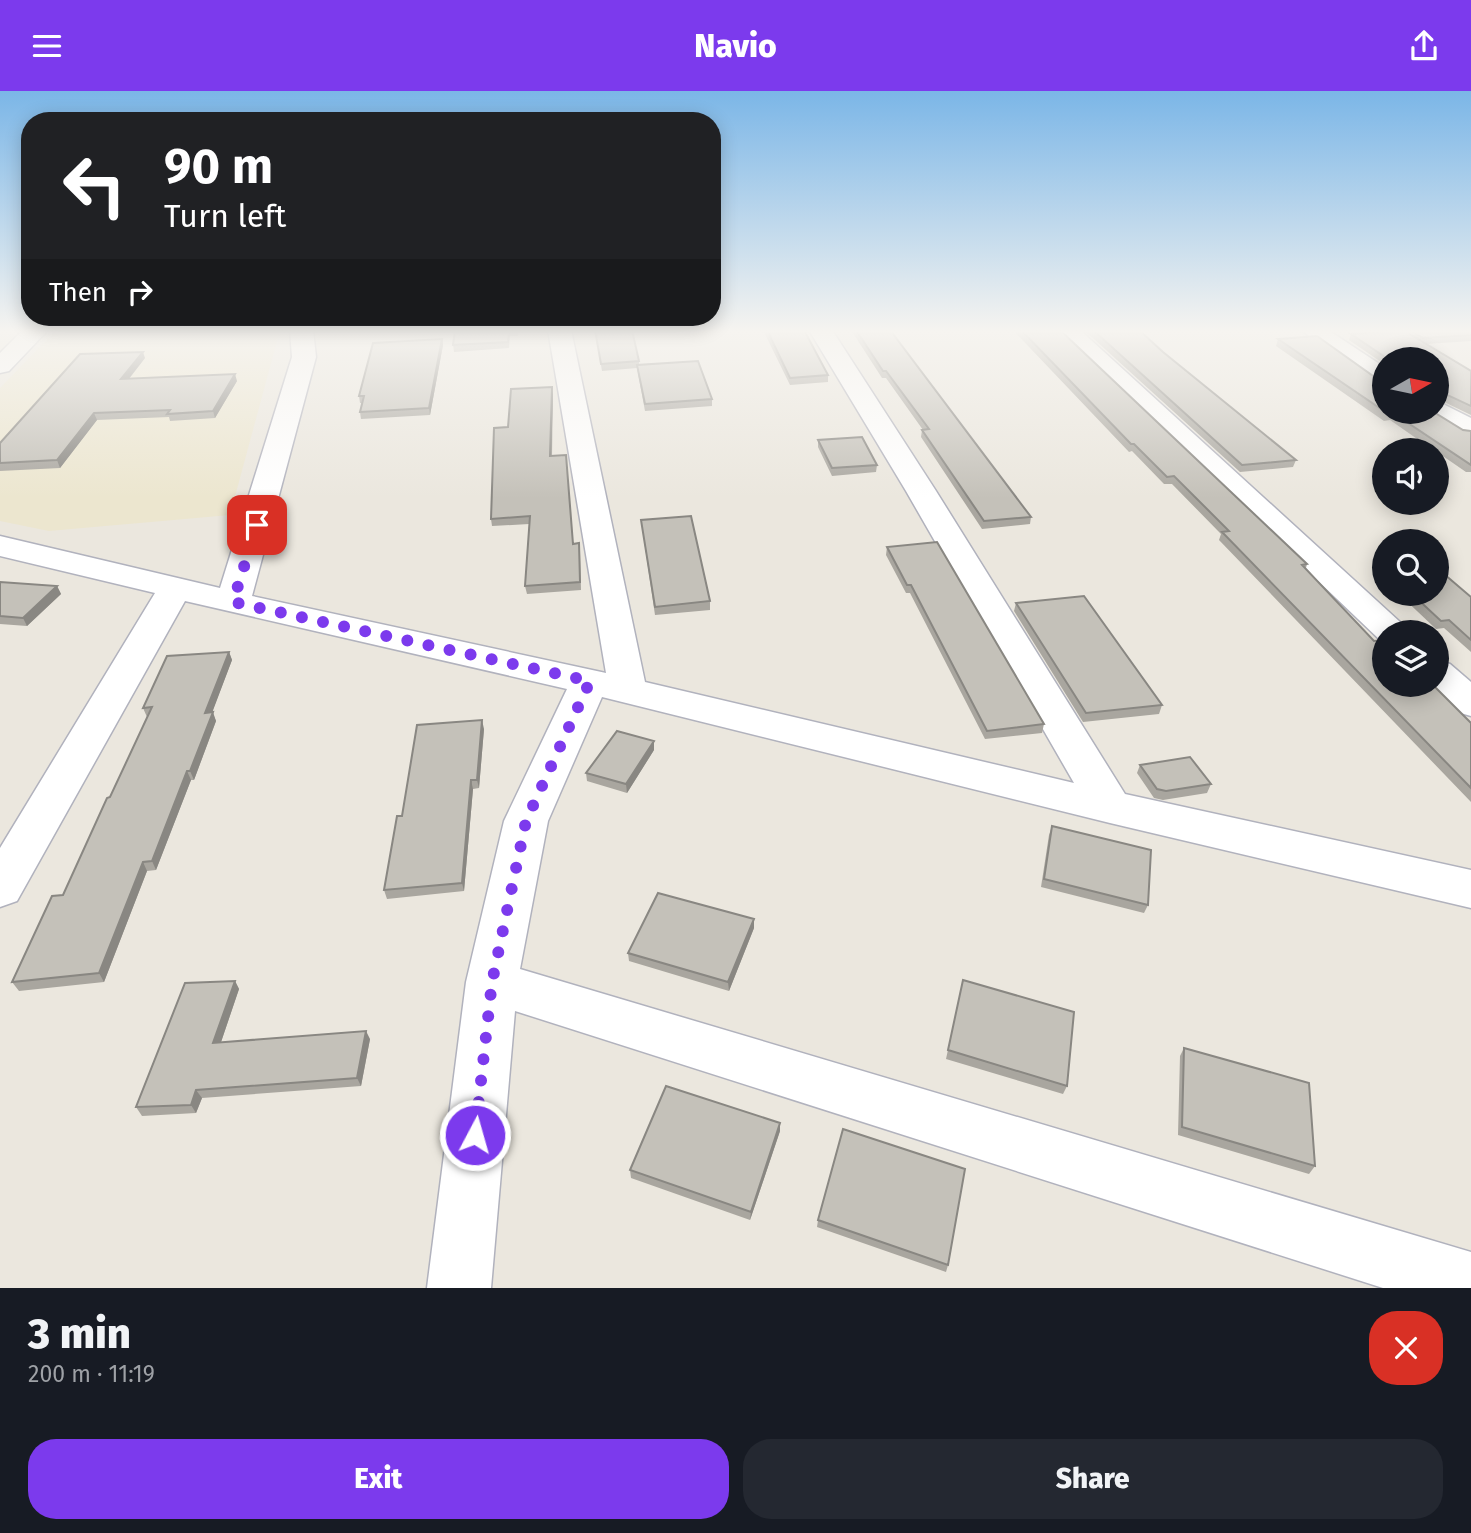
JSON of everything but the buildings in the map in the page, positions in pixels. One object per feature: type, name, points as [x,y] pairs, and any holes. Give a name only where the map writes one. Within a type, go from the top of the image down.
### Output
[{"type":"street","points":[[233,602],[296,386]]},
{"type":"street","points":[[459,1288],[492,982],[526,821],[609,686],[567,386]]},
{"type":"street","points":[[855,386],[1110,807]]},
{"type":"street","points":[[1127,386],[1381,620]]},
{"type":"street","points":[[1449,416],[1471,429]]},
{"type":"street","points":[[0,546],[175,589],[609,686],[1110,807],[1471,889]]},
{"type":"street","points":[[0,888],[175,589]]},
{"type":"street","points":[[1449,682],[1471,703]]},
{"type":"street","points":[[492,982],[1471,1284]]},
{"type":"shaded area","points":[[2,386],[265,386],[230,515],[49,531],[0,521]]},
{"type":"route","points":[[257,525],[233,602],[590,681],[526,821],[492,982],[475,1135]]}]
